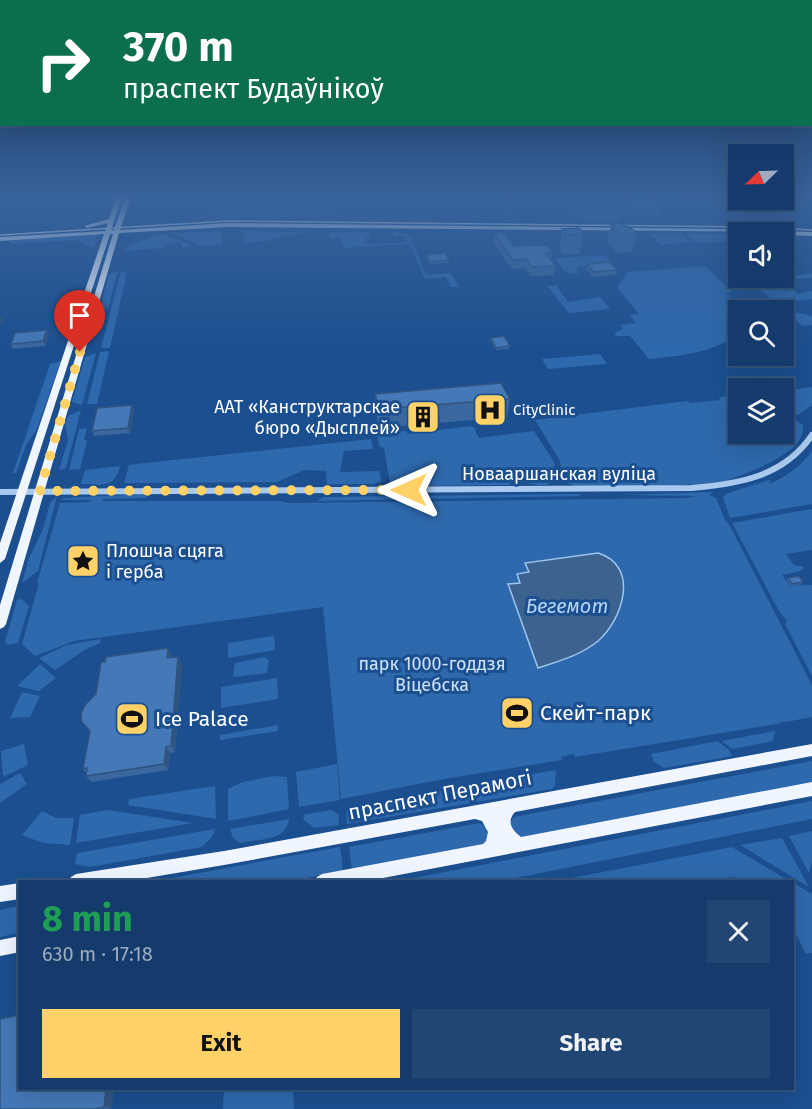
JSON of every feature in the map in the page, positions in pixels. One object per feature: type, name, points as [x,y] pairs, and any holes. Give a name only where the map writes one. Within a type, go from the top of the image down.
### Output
[{"type":"main road","points":[[0,559],[103,247]]},
{"type":"main road","points":[[0,624],[112,247]]},
{"type":"main road","name":"праспект Перамогі","points":[[88,880],[224,858],[812,750]]},
{"type":"main road","points":[[333,880],[812,789]]},
{"type":"main road","points":[[511,805],[503,818],[504,828],[509,837],[522,844]]},
{"type":"main road","points":[[476,812],[486,816],[495,831],[495,841],[486,852]]},
{"type":"main road","points":[[0,894],[18,891]]},
{"type":"main road","points":[[0,948],[18,944]]},
{"type":"street","points":[[94,273],[104,272]]},
{"type":"street","points":[[78,322],[89,321]]},
{"type":"street","points":[[69,353],[80,352]]},
{"type":"street","points":[[49,411],[63,410]]},
{"type":"street","name":"Новааршанская вуліца","points":[[0,492],[603,490],[716,486],[742,481],[774,470],[792,459],[812,435]]},
{"type":"green space","points":[[128,247],[165,247],[126,251]]},
{"type":"green space","points":[[411,247],[415,247],[425,273],[430,275],[451,273],[459,287],[451,287],[446,277],[425,279]]},
{"type":"green space","points":[[604,255],[612,263],[576,267],[578,274],[565,272],[556,260],[557,258]]},
{"type":"green space","points":[[706,267],[732,292],[725,293],[733,300],[728,300],[728,340],[706,350],[649,359],[630,336],[615,336],[616,332],[623,329],[620,325],[636,323],[630,315],[639,314],[617,287],[628,272]]},
{"type":"green space","points":[[118,271],[108,308],[99,313],[109,274]]},
{"type":"green space","points":[[121,271],[127,272],[110,348],[101,348]]},
{"type":"green space","points":[[812,273],[812,278],[794,279],[794,276]]},
{"type":"green space","points":[[556,285],[568,302],[600,297],[610,309],[569,313],[547,286]]},
{"type":"green space","points":[[758,288],[781,288],[784,291],[793,290],[798,294],[812,291],[812,299],[772,300]]},
{"type":"green space","points":[[794,312],[812,316],[812,325],[802,326],[794,319]]},
{"type":"green space","points":[[109,351],[97,404],[87,404],[100,352]]},
{"type":"green space","points":[[96,353],[82,405],[72,402],[85,357]]},
{"type":"green space","points":[[600,354],[607,364],[548,369],[542,359]]},
{"type":"green space","points":[[61,361],[36,431],[26,445],[16,473],[13,473],[50,364]]},
{"type":"green space","points":[[812,387],[812,405],[796,415],[794,414],[794,389]]},
{"type":"green space","points":[[728,396],[728,444],[794,444],[794,419],[803,425],[802,435],[796,445],[786,453],[761,467],[726,481],[670,486],[575,486],[565,482],[559,459],[535,420],[687,401],[691,403],[720,400],[719,397]]},
{"type":"green space","points":[[81,410],[66,468],[59,470],[68,440],[65,424],[68,416]]},
{"type":"green space","points":[[471,426],[477,429],[475,430],[479,438],[534,431],[554,462],[557,480],[546,485],[518,481],[512,481],[509,485],[393,486],[390,483],[384,448],[380,447],[376,433],[406,431],[408,434]]},
{"type":"green space","points":[[87,428],[84,440],[87,441],[80,469],[69,470],[79,429]]},
{"type":"green space","points":[[371,439],[373,449],[344,451],[340,472],[379,471],[382,481],[374,484],[327,484],[326,471],[304,470],[277,482],[124,483],[129,465]]},
{"type":"green space","points":[[812,451],[812,504],[730,518],[723,497],[728,493],[769,480],[771,481],[769,484],[775,481],[798,466]]},
{"type":"green space","points":[[120,466],[114,479],[106,484],[81,484],[85,470]]},
{"type":"green space","name":"парк 1000-годдзя Віцебска","points":[[714,492],[709,495],[716,498],[725,520],[812,685],[812,717],[575,757],[574,754],[561,757],[562,760],[341,799],[323,607],[74,641],[35,656],[22,644],[60,503],[90,502],[91,500],[62,500],[63,498],[143,494],[147,498],[103,499],[102,501],[280,501],[289,503],[687,498],[696,496],[621,495]],"holes":[[[526,563],[623,597],[610,624],[591,644],[539,668],[508,585],[521,583],[529,572]]]},
{"type":"green space","points":[[579,494],[580,496],[317,501],[323,497]]},
{"type":"green space","points":[[57,496],[38,571],[22,583],[29,558],[43,529],[50,503]]},
{"type":"green space","points":[[812,509],[812,550],[786,554],[794,565],[804,568],[798,572],[782,575],[790,586],[812,585],[812,676],[785,624],[787,621],[779,611],[732,523]]},
{"type":"green space","points":[[22,599],[29,606],[18,643],[8,645],[5,642],[17,600]]},
{"type":"green space","points":[[274,636],[275,650],[228,658],[228,643]]},
{"type":"green space","points":[[101,639],[100,643],[83,651],[55,670],[39,658],[67,645]]},
{"type":"green space","points":[[264,657],[269,660],[267,673],[233,677],[235,663]]},
{"type":"green space","points":[[40,664],[56,678],[39,691],[17,686]]},
{"type":"green space","points":[[277,678],[278,699],[221,708],[221,687]]},
{"type":"green space","points":[[22,692],[40,696],[30,717],[10,718]]},
{"type":"green space","points":[[278,725],[278,731],[220,740],[220,735]]},
{"type":"green space","points":[[775,731],[773,741],[732,749],[722,741]]},
{"type":"green space","points":[[717,741],[729,750],[732,756],[664,768],[654,762],[651,754]]},
{"type":"green space","points":[[24,744],[28,765],[3,777],[1,751]]},
{"type":"green space","points":[[812,761],[812,784],[520,838],[509,824],[514,817]]},
{"type":"green space","points":[[337,764],[340,800],[299,807],[296,772]]},
{"type":"green space","points":[[556,770],[555,785],[552,789],[347,824],[346,812],[350,807]]},
{"type":"green space","points":[[20,773],[27,784],[0,803],[0,784]]},
{"type":"green space","points":[[274,776],[287,777],[289,809],[228,821],[228,789],[243,782]]},
{"type":"green space","points":[[215,786],[216,819],[128,805],[129,799]]},
{"type":"green space","points":[[812,801],[812,819],[506,880],[403,880]]},
{"type":"green space","points":[[108,810],[193,823],[76,843],[80,815]]},
{"type":"green space","points":[[331,810],[338,814],[339,825],[314,828],[304,820],[303,815]]},
{"type":"green space","points":[[42,811],[56,818],[74,818],[70,845],[43,843],[22,835]]},
{"type":"green space","points":[[289,819],[283,831],[270,838],[240,843],[233,838],[230,829]]},
{"type":"green space","points":[[480,823],[489,829],[489,843],[352,871],[349,847]]},
{"type":"green space","points":[[215,829],[212,837],[202,847],[90,867],[75,864],[77,853]]},
{"type":"green space","points":[[812,831],[812,861],[809,873],[789,836]]},
{"type":"green space","points":[[782,838],[809,887],[740,845]]},
{"type":"green space","points":[[340,847],[343,871],[296,880],[161,880]]},
{"type":"green space","points":[[732,847],[788,880],[748,880],[731,877],[717,880],[561,880]]},
{"type":"green space","points":[[794,883],[812,894],[812,953],[806,954],[794,930]]},
{"type":"green space","points":[[18,906],[18,933],[0,937],[0,910]]},
{"type":"green space","points":[[224,1090],[293,1090],[294,1109],[223,1109]]},
{"type":"water","name":"Бегемот","points":[[598,553],[611,560],[619,569],[623,581],[620,607],[614,620],[607,631],[591,646],[570,657],[538,668],[508,584],[520,583],[517,574],[529,572],[525,563]]},
{"type":"building","points":[[503,247],[548,247],[552,252],[545,253],[556,266],[532,267],[526,259],[513,260]]},
{"type":"building","points":[[445,253],[449,260],[430,262],[426,255]]},
{"type":"building","points":[[610,262],[617,270],[594,272],[587,264]]},
{"type":"building","points":[[47,330],[43,341],[11,344],[15,333]]},
{"type":"building","points":[[504,336],[510,346],[496,348],[491,338]]},
{"type":"building","points":[[501,383],[510,399],[379,409],[375,394]]},
{"type":"building","points":[[132,405],[128,428],[92,431],[97,408]]},
{"type":"building","points":[[799,576],[803,582],[792,584],[788,578]]},
{"type":"building","name":"Ice Palace","points":[[168,648],[167,658],[178,657],[171,746],[166,747],[164,764],[86,776],[87,768],[83,769],[90,731],[82,722],[81,714],[85,705],[96,694],[101,662],[105,662],[106,657]]},
{"type":"building","points":[[18,1015],[18,1090],[106,1090],[104,1107],[95,1109],[0,1109],[0,1019]]},
{"type":"place","name":"CityClinic","points":[[490,410]]},
{"type":"place","name":"ААТ «Канструктарскае бюро «Дысплей»","points":[[423,417]]},
{"type":"place","name":"Плошча сцяга і герба","points":[[83,561]]},
{"type":"place","name":"Скейт-парк","points":[[517,713]]},
{"type":"place","name":"Ice Palace","points":[[132,719]]},
{"type":"route","points":[[80,352],[40,491],[409,490]]}]
